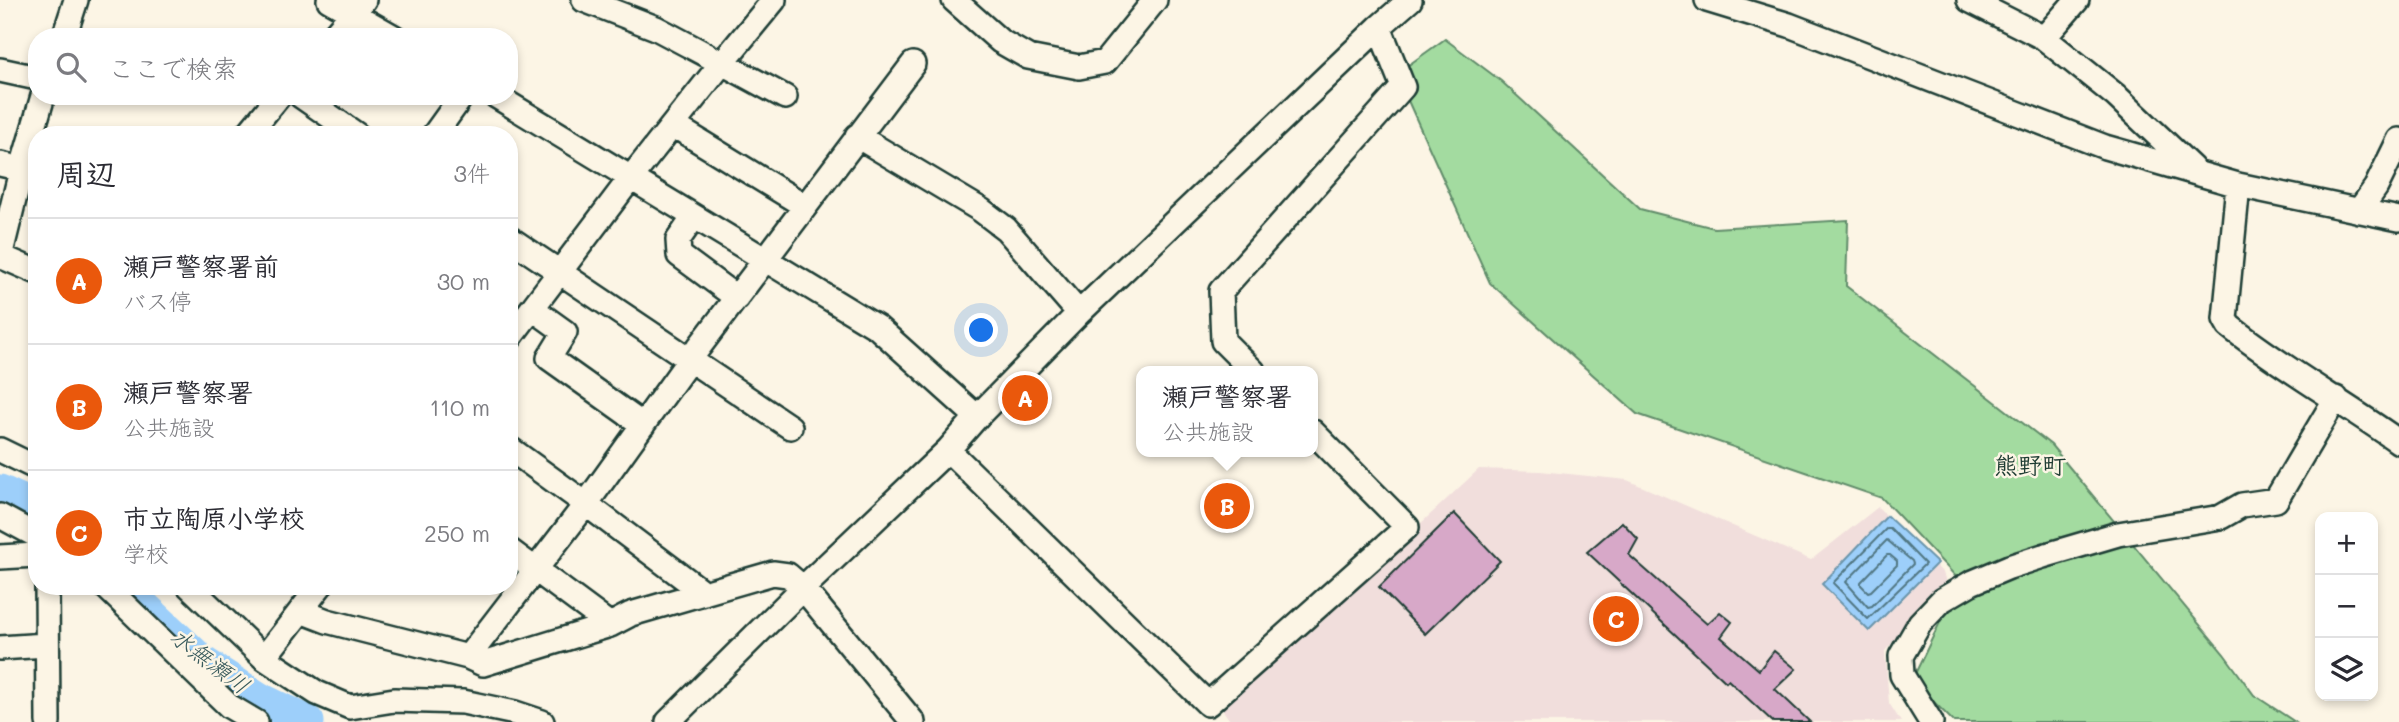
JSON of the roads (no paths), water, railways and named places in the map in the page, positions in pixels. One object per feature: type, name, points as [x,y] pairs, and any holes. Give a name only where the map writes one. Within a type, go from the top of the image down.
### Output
[{"type":"street","points":[[67,28],[76,0]]},
{"type":"street","points":[[329,0],[359,6],[384,28]]},
{"type":"street","points":[[584,0],[656,28],[785,97]]},
{"type":"street","points":[[518,328],[630,179],[774,0]]},
{"type":"street","points":[[954,0],[1000,41],[1028,57],[1079,67],[1105,62],[1155,0]]},
{"type":"street","points":[[668,722],[948,450],[1079,313],[1410,0]]},
{"type":"street","points":[[1707,0],[1789,25],[2105,147],[2238,185],[2399,219]]},
{"type":"street","points":[[1969,0],[2045,38],[2115,95],[2200,175]]},
{"type":"street","points":[[2045,38],[2077,0]]},
{"type":"street","points":[[340,28],[359,6]]},
{"type":"street","points":[[1248,366],[1223,341],[1221,291],[1403,87],[1379,27]]},
{"type":"street","points":[[518,590],[586,504],[690,359],[913,64]]},
{"type":"street","points":[[0,70],[28,76]]},
{"type":"street","points":[[34,126],[41,105]]},
{"type":"street","points":[[254,126],[272,105]]},
{"type":"street","points":[[314,105],[344,126]]},
{"type":"street","points":[[440,126],[456,105]]},
{"type":"street","points":[[511,105],[878,328],[977,417]]},
{"type":"street","points":[[673,125],[804,206]]},
{"type":"street","points":[[857,136],[981,210],[1006,229],[1079,313]]},
{"type":"street","points":[[2359,211],[2376,187],[2399,140]]},
{"type":"street","points":[[28,145],[19,172],[0,257],[28,268]]},
{"type":"street","points":[[2238,185],[2225,319],[2229,326],[2270,359],[2336,398],[2399,442]]},
{"type":"street","points":[[694,217],[678,240],[679,255],[737,298]]},
{"type":"street","points":[[518,244],[790,427]]},
{"type":"street","points":[[533,309],[565,332],[550,358],[643,425]]},
{"type":"street","points":[[1931,722],[1902,674],[1901,656],[1920,623],[1942,600],[1971,583],[2043,556],[2118,534],[2221,517],[2242,505],[2276,499],[2336,398]]},
{"type":"street","points":[[948,450],[1209,704],[1407,527],[1318,437]]},
{"type":"street","points":[[0,450],[28,464]]},
{"type":"street","points":[[518,455],[704,593]]},
{"type":"street","points":[[0,516],[28,531]]},
{"type":"street","points":[[0,558],[28,556]]},
{"type":"street","points":[[518,557],[610,625]]},
{"type":"street","points":[[301,611],[327,621],[468,657],[483,664],[610,625],[631,614],[773,573],[788,575],[803,588],[913,722]]},
{"type":"street","points":[[47,595],[48,722]]},
{"type":"street","points":[[113,595],[224,714],[256,722]]},
{"type":"street","points":[[199,595],[264,658],[346,715],[394,700],[463,702],[542,722]]},
{"type":"street","points":[[264,658],[313,595]]},
{"type":"street","points":[[468,657],[514,595]]},
{"type":"street","points":[[0,649],[46,645]]},
{"type":"water","points":[[1887,516],[1937,563],[1869,631],[1822,584]]},
{"type":"waterway","name":"水無瀬川","points":[[0,491],[28,504]]},
{"type":"waterway","name":"水無瀬川","points":[[132,595],[204,663],[260,699],[308,722]]},
{"type":"place","name":"瀬戸警察署前","points":[[1025,398]]},
{"type":"place","name":"瀬戸警察署","points":[[1227,506]]},
{"type":"place","name":"市立陶原小学校","points":[[1616,619]]},
{"type":"district","name":"熊野町","points":[[2030,466]]}]
